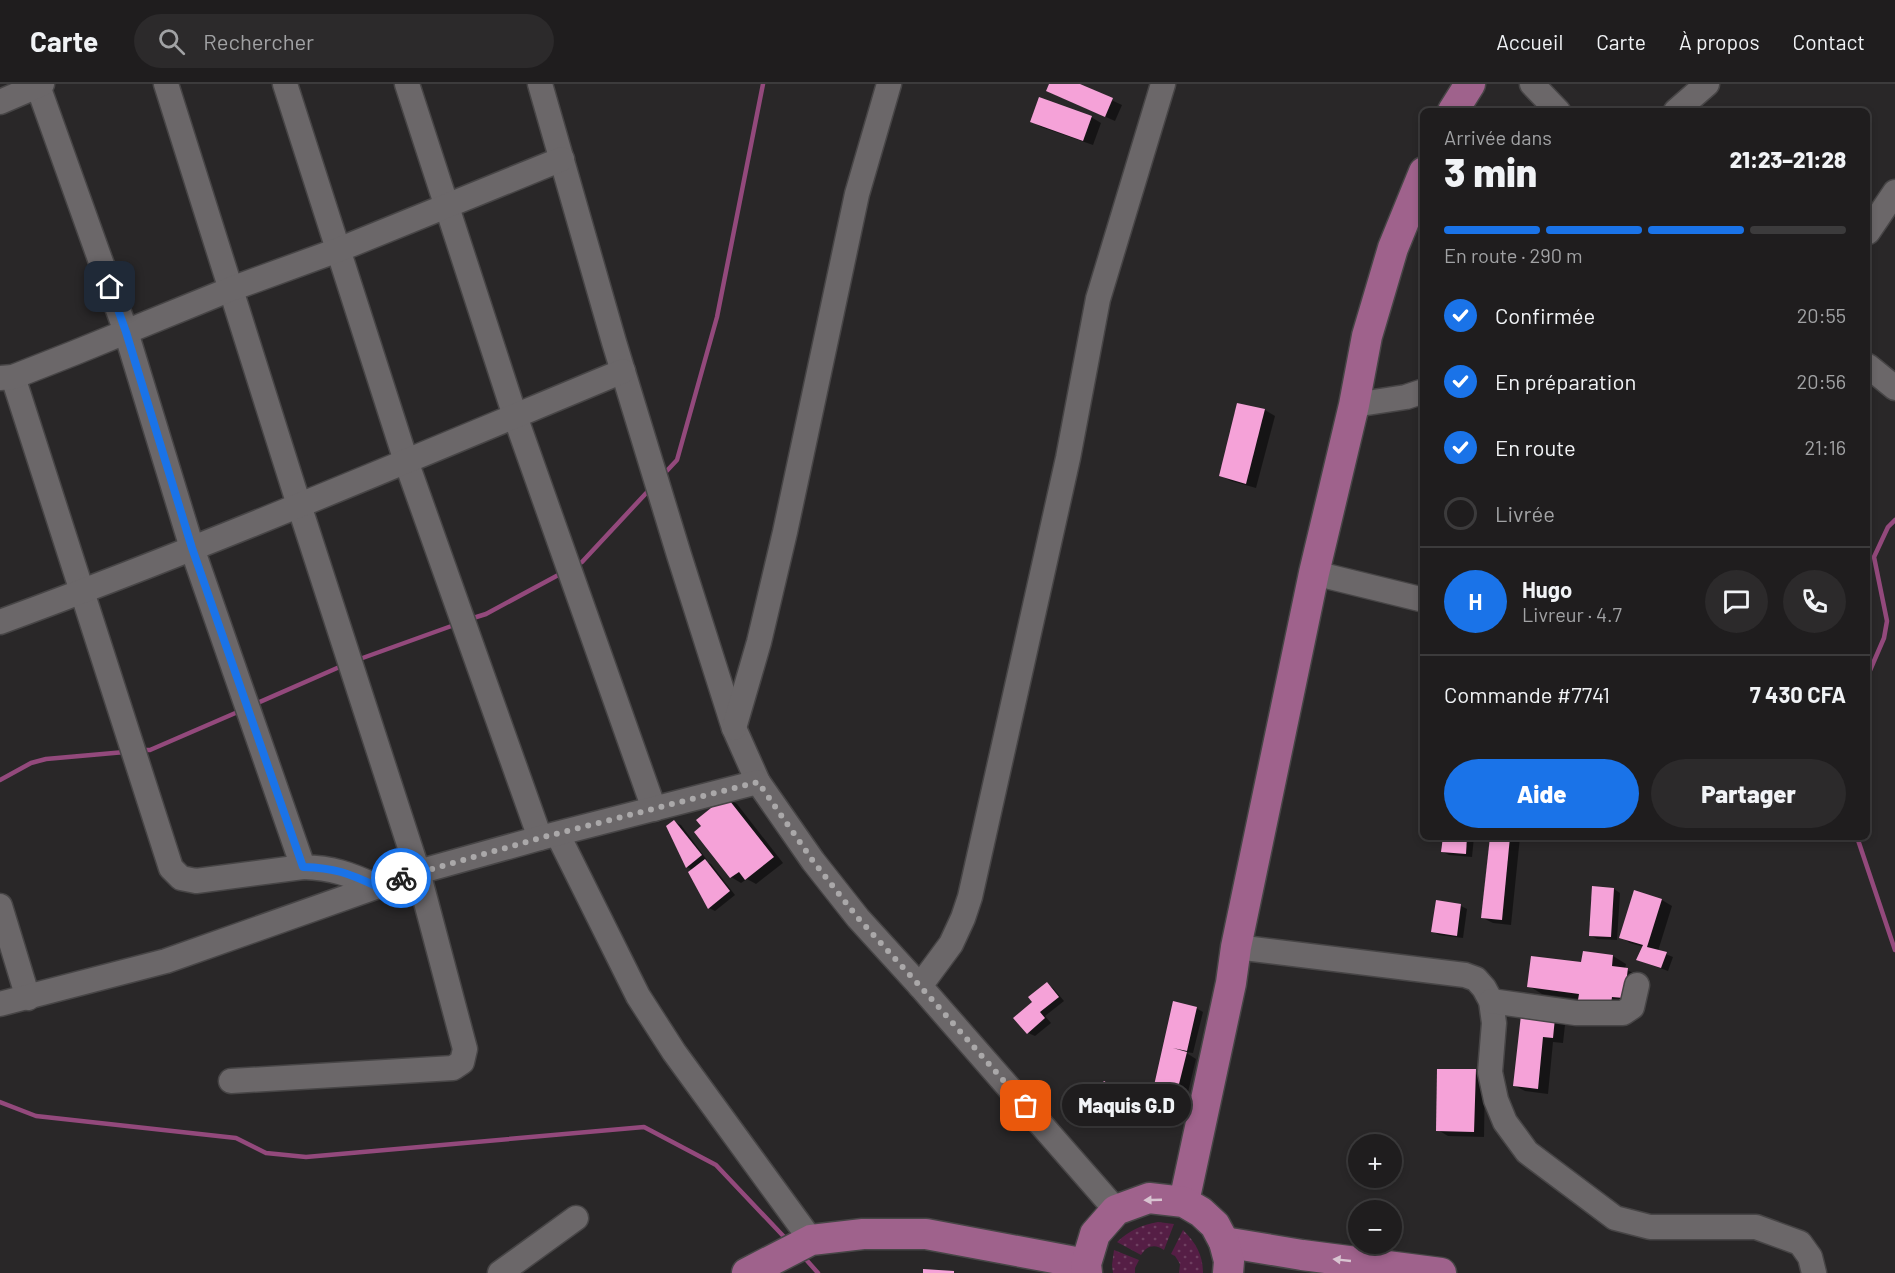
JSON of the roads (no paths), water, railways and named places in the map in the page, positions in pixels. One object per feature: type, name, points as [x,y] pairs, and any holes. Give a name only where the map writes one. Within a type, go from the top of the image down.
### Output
[{"type":"main road","points":[[1455,108],[1470,84]]},
{"type":"main road","points":[[1184,1202],[1314,573],[1354,405],[1367,336],[1393,248],[1420,182]]},
{"type":"main road","points":[[747,1273],[811,1240],[863,1234],[926,1234],[1086,1269],[1095,1234],[1116,1210],[1149,1198],[1184,1202],[1201,1212],[1215,1225],[1224,1242],[1229,1261],[1228,1273]]},
{"type":"main road","points":[[1224,1242],[1302,1255],[1441,1273]]},
{"type":"street","points":[[166,84],[418,872],[465,1049],[462,1062],[453,1068],[231,1081]]},
{"type":"street","points":[[285,84],[406,461],[549,836],[638,996],[674,1052],[811,1240]]},
{"type":"street","points":[[407,84],[515,416],[654,809]]},
{"type":"street","points":[[540,84],[623,371],[734,728],[758,782],[813,861],[858,918],[1116,1210]]},
{"type":"street","points":[[734,728],[759,642],[783,543],[857,194],[889,84]]},
{"type":"street","points":[[920,986],[951,944],[970,897],[1068,458],[1098,299],[1163,84]]},
{"type":"street","points":[[1532,84],[1555,108]]},
{"type":"street","points":[[1679,108],[1707,84]]},
{"type":"street","points":[[0,102],[40,85],[126,332],[192,548],[303,867]]},
{"type":"street","points":[[376,886],[348,873],[327,868],[303,867],[196,881],[181,878],[171,868],[81,592],[6,378],[126,332],[231,288],[338,250],[562,159]]},
{"type":"street","points":[[1870,229],[1895,192]]},
{"type":"street","points":[[1870,368],[1895,388]]},
{"type":"street","points":[[0,622],[299,505],[623,371]]},
{"type":"street","points":[[1354,405],[1406,397],[1420,392]]},
{"type":"street","points":[[1314,573],[1420,599]]},
{"type":"street","points":[[0,1004],[166,961],[418,872],[758,782]]},
{"type":"street","points":[[0,906],[28,998]]},
{"type":"street","points":[[1236,947],[1465,975],[1476,979],[1491,1001],[1494,1023],[1490,1072],[1496,1100],[1505,1122],[1527,1152],[1615,1218],[1650,1227],[1756,1227],[1800,1243],[1810,1257],[1814,1273]]},
{"type":"street","points":[[1491,1001],[1576,1013],[1623,1013],[1632,1007],[1637,985]]},
{"type":"street","points":[[510,1270],[576,1218]]},
{"type":"waterway","points":[[662,476],[677,460],[717,317],[763,84]]},
{"type":"waterway","points":[[574,566],[582,562],[650,489]]},
{"type":"waterway","points":[[1870,670],[1884,638],[1887,621],[1874,557],[1888,527],[1895,520]]},
{"type":"waterway","points":[[470,619],[486,614],[562,573]]},
{"type":"waterway","points":[[357,660],[457,624]]},
{"type":"waterway","points":[[253,705],[344,665]]},
{"type":"waterway","points":[[142,750],[150,750],[240,711]]},
{"type":"waterway","points":[[0,780],[31,763],[46,759],[125,752]]},
{"type":"waterway","points":[[1858,840],[1895,950]]},
{"type":"waterway","points":[[0,1102],[36,1116],[236,1138],[266,1153],[306,1157],[644,1127],[716,1165],[788,1241]]},
{"type":"waterway","points":[[802,1255],[818,1273]]},
{"type":"place","name":"Maquis G.D","points":[[1026,1106]]}]
